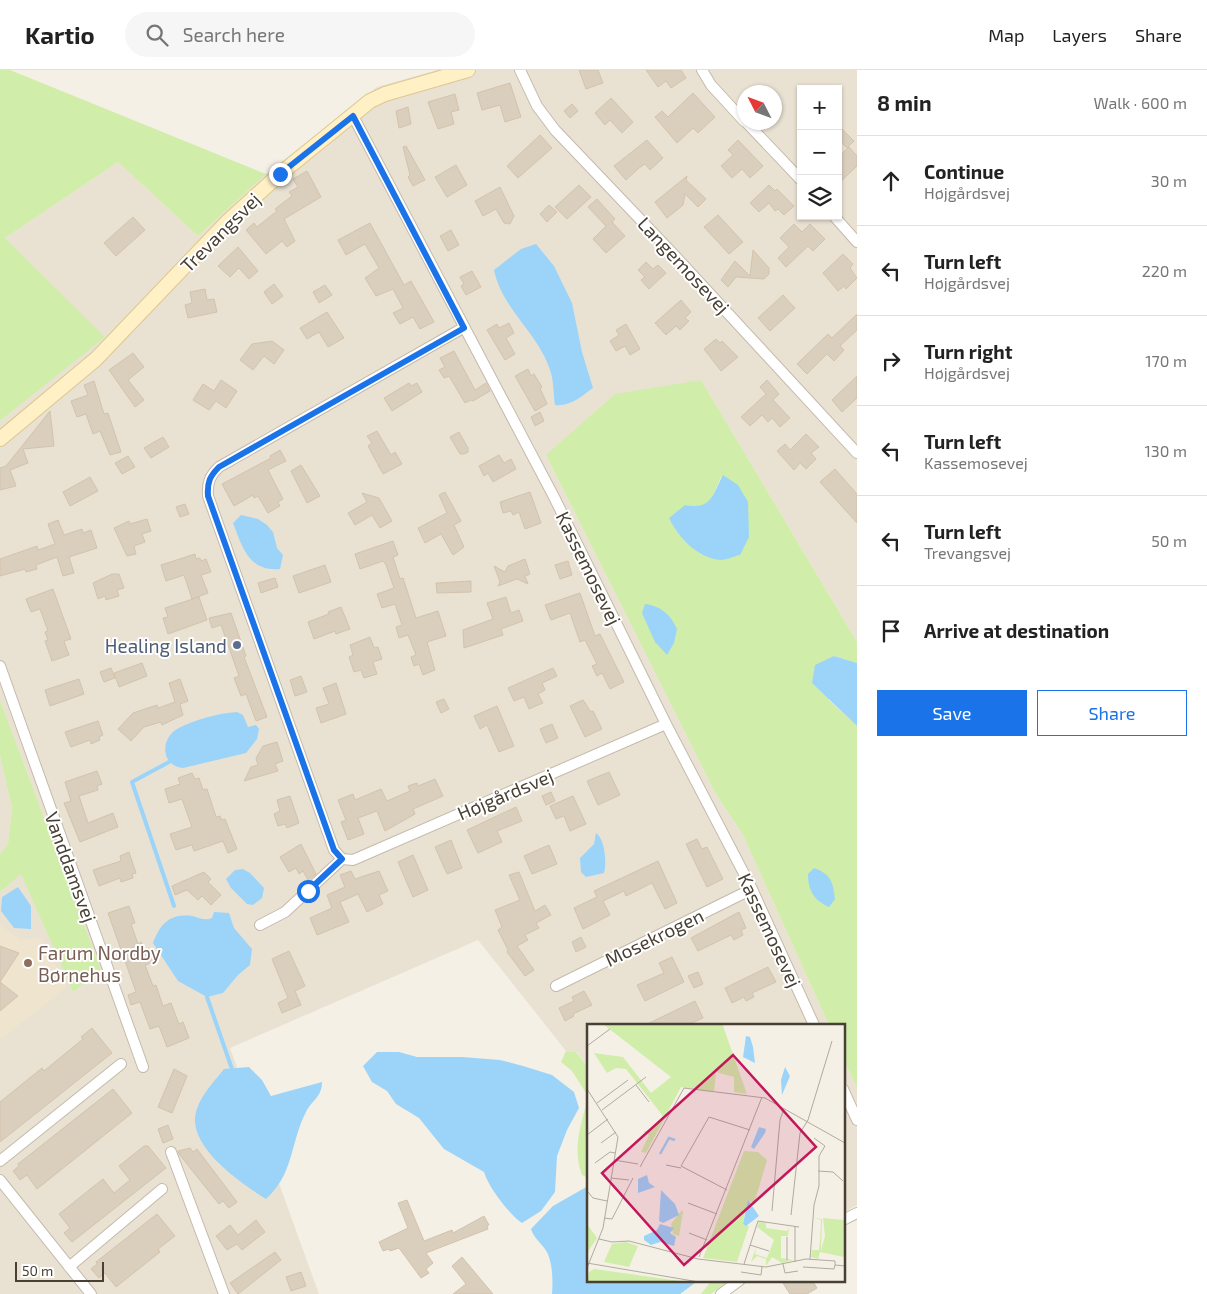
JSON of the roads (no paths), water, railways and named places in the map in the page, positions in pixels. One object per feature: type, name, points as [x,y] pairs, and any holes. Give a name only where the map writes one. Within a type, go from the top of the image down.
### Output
[{"type":"street","name":"Trevangsvej","points":[[0,439],[96,359],[232,218],[280,174],[370,101],[386,94],[468,70]]},
{"type":"street","name":"Langemosevej","points":[[520,70],[538,106],[555,130],[676,257],[857,453]]},
{"type":"street","points":[[702,70],[711,85],[737,113]]},
{"type":"street","name":"Kassemosevej","points":[[353,116],[554,497],[666,724],[752,889],[814,1024]]},
{"type":"street","points":[[753,130],[797,176]]},
{"type":"street","points":[[838,220],[857,242]]},
{"type":"street","points":[[260,925],[285,912],[342,859],[334,850],[208,496],[207,484],[211,475],[219,467],[464,328]]},
{"type":"street","name":"Vanddamsvej","points":[[0,666],[143,1067]]},
{"type":"street","name":"Højgårdsvej","points":[[342,859],[353,860],[666,724]]},
{"type":"street","name":"Mosekrogen","points":[[556,986],[752,889]]},
{"type":"street","points":[[0,1161],[121,1064]]},
{"type":"street","points":[[844,1091],[857,1120]]},
{"type":"street","points":[[172,1152],[224,1294]]},
{"type":"street","points":[[0,1180],[90,1294]]},
{"type":"street","points":[[69,1267],[162,1189]]},
{"type":"street","points":[[844,1220],[857,1213]]},
{"type":"street","points":[[721,1294],[737,1282]]},
{"type":"water","points":[[536,244],[554,266],[572,303],[582,352],[593,388],[576,400],[566,404],[555,405],[553,383],[545,357],[512,309],[498,284],[494,270],[521,249]]},
{"type":"water","points":[[723,475],[738,485],[748,502],[749,537],[740,555],[721,560],[704,555],[690,546],[678,533],[669,518],[685,505],[700,505],[710,500]]},
{"type":"water","points":[[241,515],[258,519],[273,532],[277,548],[283,555],[280,569],[269,569],[260,566],[248,556],[233,523]]},
{"type":"water","points":[[645,604],[656,607],[664,612],[677,629],[674,643],[667,655],[655,642],[642,613]]},
{"type":"water","points":[[834,656],[857,663],[857,726],[812,683],[815,665]]},
{"type":"water","points":[[237,712],[243,715],[248,727],[256,725],[259,729],[257,739],[246,753],[183,768],[170,762],[165,751],[171,733],[206,718]]},
{"type":"water","points":[[596,833],[601,840],[604,851],[604,873],[586,877],[581,872],[580,858],[594,844]]},
{"type":"water","points":[[814,868],[828,876],[832,883],[835,899],[829,907],[816,898],[809,885],[808,874]]},
{"type":"water","points":[[243,869],[250,873],[264,888],[262,898],[253,905],[247,904],[231,888],[226,879],[235,870]]},
{"type":"water","points":[[18,887],[31,906],[31,929],[14,928],[1,911],[2,897]]},
{"type":"water","points":[[214,912],[229,913],[234,928],[252,949],[250,965],[238,975],[223,993],[207,997],[178,981],[153,943],[159,930],[172,918],[192,916],[207,919],[212,918]]},
{"type":"water","points":[[377,1052],[399,1052],[417,1057],[462,1057],[500,1060],[552,1075],[574,1092],[579,1108],[567,1130],[557,1156],[555,1192],[541,1211],[522,1223],[500,1200],[484,1172],[444,1149],[419,1118],[396,1104],[387,1091],[372,1082],[363,1066]]},
{"type":"water","points":[[249,1067],[262,1080],[271,1096],[322,1082],[319,1095],[308,1108],[301,1124],[287,1169],[275,1189],[266,1199],[233,1176],[211,1154],[202,1143],[195,1119],[198,1105],[224,1069]]},
{"type":"water","points":[[587,1187],[587,1282],[696,1282],[680,1294],[552,1294],[550,1259],[531,1229],[553,1206]]},
{"type":"waterway","points":[[169,762],[132,782],[174,906]]},
{"type":"waterway","points":[[207,997],[232,1069]]},
{"type":"place","name":"Healing Island","points":[[237,645]]},
{"type":"place","name":"Farum Nordby Børnehus","points":[[28,963]]}]
